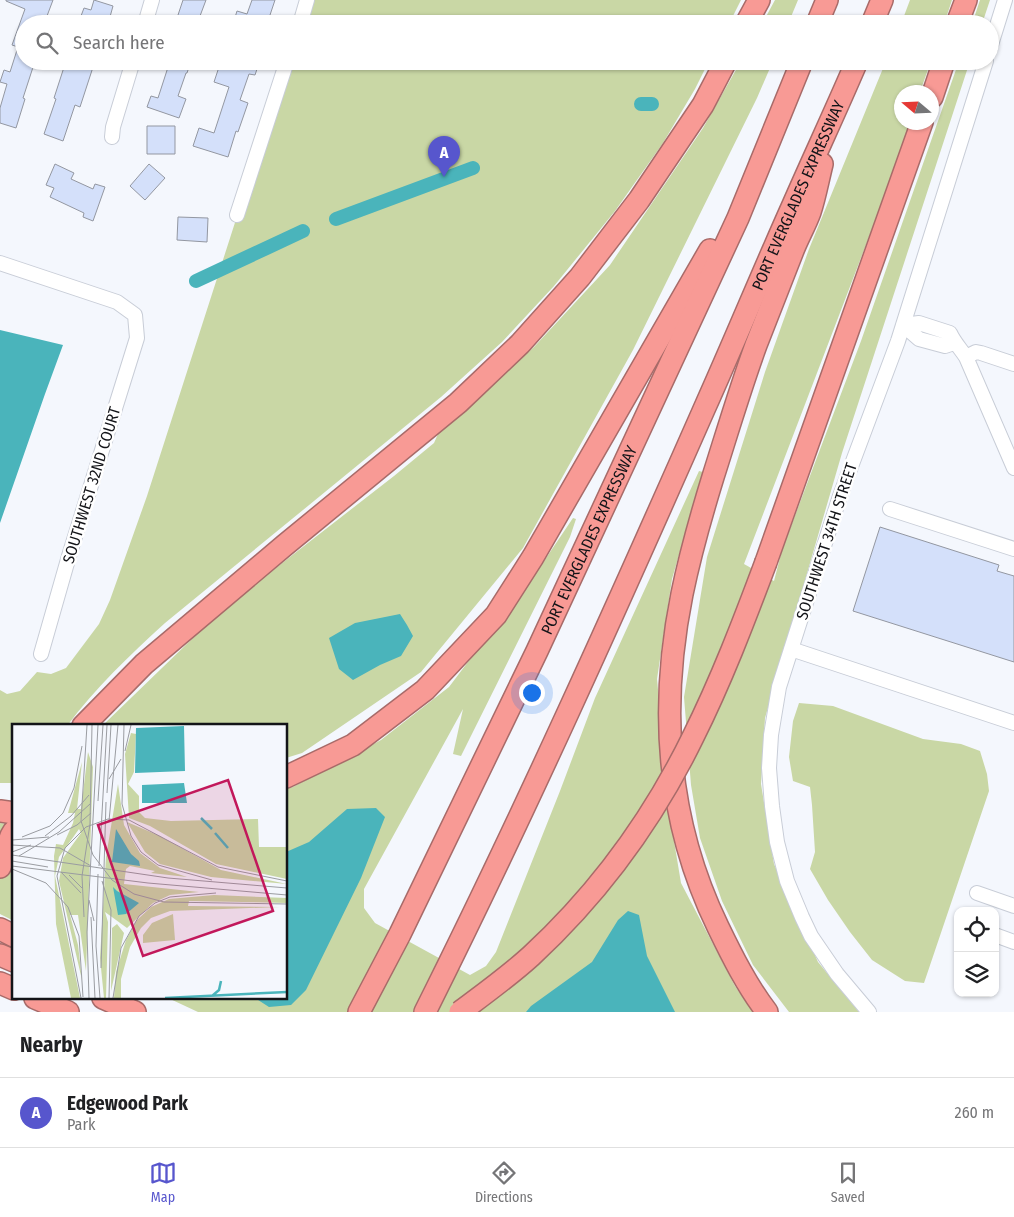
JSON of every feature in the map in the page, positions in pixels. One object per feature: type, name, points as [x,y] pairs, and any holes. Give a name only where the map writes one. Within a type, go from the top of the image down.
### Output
[{"type":"highway","points":[[751,15],[759,0]]},
{"type":"highway","points":[[821,15],[827,0]]},
{"type":"highway","points":[[876,15],[882,0]]},
{"type":"highway","points":[[961,15],[966,0]]},
{"type":"highway","points":[[84,724],[144,664],[458,403],[520,344],[580,277],[639,200],[703,105],[721,70]]},
{"type":"highway","name":"PORT EVERGLADES EXPRESSWAY","points":[[359,1012],[400,934],[537,651],[738,218],[798,70]]},
{"type":"highway","name":"PORT EVERGLADES EXPRESSWAY","points":[[424,1012],[585,676],[675,476],[852,70]]},
{"type":"highway","points":[[936,85],[941,70]]},
{"type":"highway","points":[[767,1012],[727,946],[701,889],[691,859],[677,802],[672,769],[670,682],[682,594],[702,513],[756,346],[810,211],[836,111]]},
{"type":"highway","points":[[460,1012],[530,956],[562,926],[594,890],[642,826],[670,781],[693,738],[725,667],[766,562],[919,130]]},
{"type":"highway","points":[[288,776],[353,745],[425,690],[496,615],[533,557],[709,251],[738,218]]},
{"type":"highway","points":[[0,868],[12,834]]},
{"type":"highway","points":[[0,929],[12,935]]},
{"type":"highway","points":[[0,955],[12,960]]},
{"type":"highway","points":[[0,984],[12,988]]},
{"type":"highway","points":[[40,1000],[68,1012]]},
{"type":"highway","points":[[108,1000],[135,1012]]},
{"type":"highway","points":[[122,1000],[141,1012]]},
{"type":"street","points":[[148,15],[152,0]]},
{"type":"street","points":[[303,15],[307,0]]},
{"type":"street","points":[[999,19],[1005,0]]},
{"type":"street","points":[[112,137],[113,127],[130,70]]},
{"type":"street","points":[[238,215],[284,70]]},
{"type":"street","name":"SOUTHWEST 34TH STREET","points":[[869,1012],[837,974],[811,936],[787,880],[777,842],[771,797],[770,752],[773,719],[779,687],[845,480],[892,358],[983,70]]},
{"type":"street","name":"SOUTHWEST 32ND COURT","points":[[0,263],[118,302],[135,315],[137,338],[69,556],[41,654]]},
{"type":"street","points":[[903,325],[919,339],[945,346],[954,343],[959,347],[966,357],[1014,468]]},
{"type":"street","points":[[966,357],[976,352],[1014,364]]},
{"type":"street","points":[[890,509],[1014,549]]},
{"type":"street","points":[[791,649],[1014,722]]},
{"type":"street","points":[[977,893],[1014,906]]},
{"type":"street","points":[[999,936],[1014,942]]},
{"type":"green space","points":[[307,0],[741,0],[734,15],[303,15]]},
{"type":"green space","points":[[775,0],[798,0],[792,15],[767,15]]},
{"type":"green space","points":[[910,0],[952,0],[947,15],[904,15]]},
{"type":"green space","points":[[980,0],[990,0],[985,15],[975,15]]},
{"type":"green space","points":[[284,70],[704,70],[663,143],[615,211],[554,286],[502,342],[441,397],[165,623],[101,685],[69,724],[12,724],[12,783],[0,783],[0,690],[7,694],[20,691],[37,672],[51,674],[66,668],[99,624],[110,600],[147,496]]},
{"type":"green space","points":[[736,70],[769,70],[633,350],[523,548],[421,672],[302,753],[288,757],[288,724],[104,724],[223,609],[434,443],[438,434],[534,347],[610,265],[703,128]]},
{"type":"green space","points":[[882,70],[928,70],[922,85],[894,85],[894,130],[908,130],[885,195],[744,564],[774,581],[782,550],[861,341],[935,130],[939,130],[939,118],[956,70],[967,70],[842,453],[765,718],[761,784],[774,864],[818,962],[859,1012],[789,1012],[753,965],[722,901],[700,838],[691,785],[684,697],[707,557],[765,372],[809,249]]},
{"type":"green space","points":[[699,471],[703,472],[672,579],[657,679],[670,817],[681,883],[735,986],[753,1012],[198,1012],[172,1000],[288,1000],[288,788],[381,740],[449,687],[540,567],[573,518],[576,519],[570,537],[461,756],[453,754],[463,709],[364,889],[364,908],[375,923],[470,975],[486,966],[496,952],[595,698]]},
{"type":"green space","points":[[799,703],[833,706],[923,739],[961,744],[980,751],[987,774],[989,791],[924,983],[905,981],[872,960],[828,900],[810,869],[815,852],[810,787],[793,781],[789,757],[793,721]]},
{"type":"green space","points":[[0,823],[12,825],[12,920],[0,914]]},
{"type":"water","points":[[0,330],[63,345],[0,523]]},
{"type":"water","points":[[400,614],[413,636],[401,656],[353,680],[339,669],[329,638],[355,623]]},
{"type":"water","points":[[376,808],[385,817],[361,878],[306,990],[291,1005],[269,1007],[258,1000],[288,1000],[288,851],[309,842],[347,809]]},
{"type":"water","points":[[628,911],[639,915],[647,956],[675,1012],[526,1012],[531,1006],[592,962],[618,920]]},
{"type":"building","points":[[53,0],[47,15],[23,15],[25,9],[6,1]]},
{"type":"building","points":[[94,0],[113,6],[110,15],[81,15],[84,8],[91,10]]},
{"type":"building","points":[[183,0],[206,0],[200,15],[178,15]]},
{"type":"building","points":[[252,0],[275,0],[270,15],[236,15],[237,11],[247,14]]},
{"type":"building","points":[[15,56],[15,70],[32,70],[16,128],[0,123],[0,108],[7,84],[0,82],[4,70],[10,72]]},
{"type":"building","points":[[63,70],[92,70],[80,107],[75,105],[63,141],[44,134],[56,99],[54,98]]},
{"type":"building","points":[[167,70],[188,70],[178,96],[186,99],[179,118],[147,107],[151,96],[158,98]]},
{"type":"building","points":[[218,70],[257,70],[255,75],[249,74],[240,100],[248,103],[238,132],[236,131],[228,157],[193,146],[199,128],[214,133],[229,87],[214,82]]},
{"type":"building","points":[[147,126],[175,126],[175,154],[147,154]]},
{"type":"building","points":[[55,164],[74,173],[71,179],[93,189],[95,184],[105,187],[93,221],[83,217],[84,213],[50,197],[54,188],[46,185]]},
{"type":"building","points":[[149,164],[165,178],[145,200],[130,186]]},
{"type":"building","points":[[178,217],[208,218],[207,242],[177,240]]},
{"type":"building","points":[[880,527],[999,565],[997,571],[1014,576],[1014,662],[853,611]]},
{"type":"waterway","points":[[641,104],[652,104]]},
{"type":"waterway","points":[[336,219],[473,168]]},
{"type":"waterway","points":[[196,281],[303,231]]},
{"type":"place","name":"Edgewood Park","points":[[444,177]]}]
